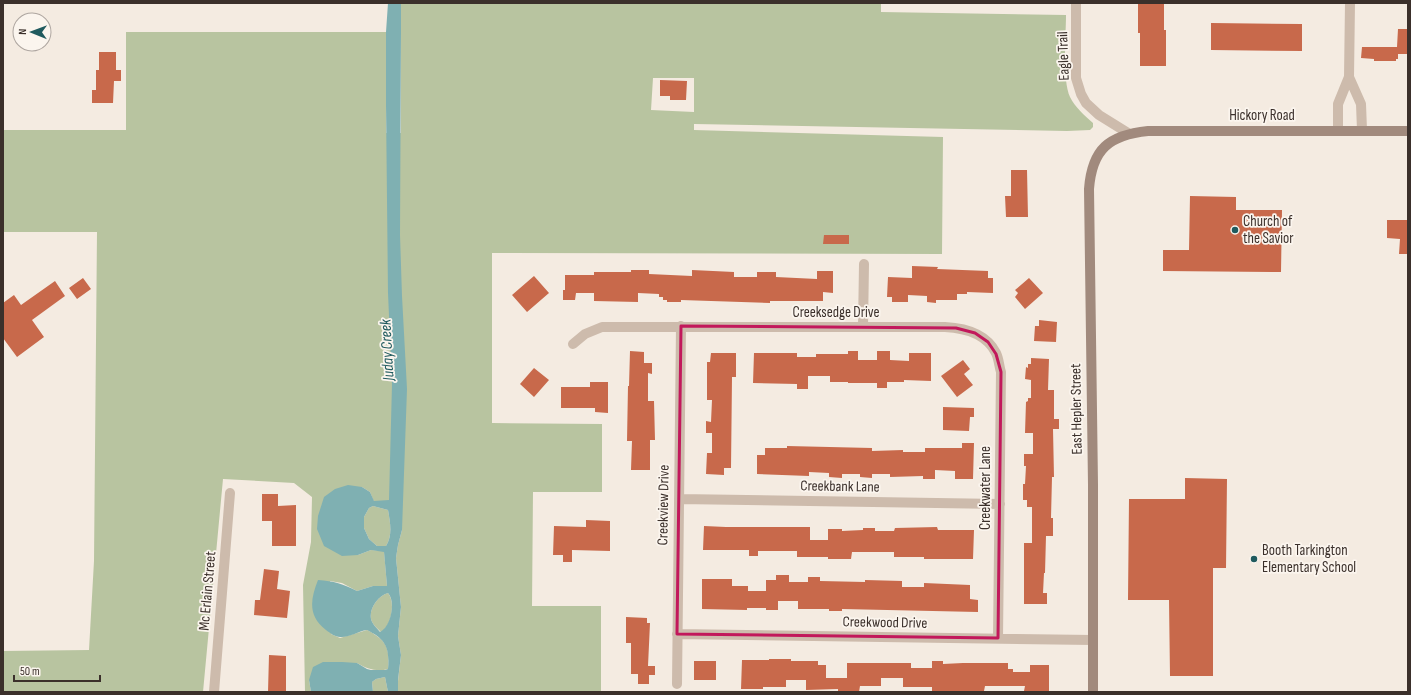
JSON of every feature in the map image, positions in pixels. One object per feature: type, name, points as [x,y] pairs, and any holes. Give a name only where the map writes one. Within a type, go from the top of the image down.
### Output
[{"type":"street","name":"Eagle Trail","points":[[1076,3],[1076,78],[1081,94],[1086,103],[1099,115],[1128,133]]},
{"type":"street","points":[[1338,130],[1338,104],[1349,77],[1350,3]]},
{"type":"street","points":[[1349,77],[1361,104],[1362,130]]},
{"type":"street","name":"Hickory Road","points":[[1118,137],[1128,133],[1148,131],[1408,131]]},
{"type":"street","name":"East Hepler Street","points":[[1093,692],[1093,484],[1089,189],[1094,164],[1099,153],[1107,144],[1118,137]]},
{"type":"street","points":[[863,327],[864,264]]},
{"type":"street","name":"Creeksedge Drive","points":[[573,344],[585,334],[602,327],[681,326],[956,328],[967,329],[992,339]]},
{"type":"street","name":"Creekview Drive","points":[[677,684],[681,326]]},
{"type":"street","name":"Creekwater Lane","points":[[992,339],[1001,372],[998,638]]},
{"type":"street","name":"Mc Erlain Street","points":[[214,692],[230,493]]},
{"type":"street","name":"Creekbank Lane","points":[[678,499],[1000,504]]},
{"type":"street","name":"Creekwood Drive","points":[[677,634],[1093,640]]},
{"type":"highlighted area","points":[[681,326],[956,328],[975,333],[988,342],[996,354],[1001,372],[998,638],[677,634]]},
{"type":"green space","points":[[401,3],[881,3],[881,12],[1066,15],[1065,69],[1070,97],[1074,104],[1093,123],[1093,127],[1090,130],[1067,131],[694,124],[694,130],[943,137],[942,254],[492,253],[492,423],[602,424],[602,492],[533,492],[532,606],[601,606],[601,692],[398,692],[401,655],[398,636],[401,607],[396,558],[402,530],[389,501],[374,502],[370,492],[362,487],[358,555],[371,550],[384,551],[387,586],[373,586],[357,591],[342,583],[330,581],[331,634],[340,638],[367,630],[379,637],[383,641],[387,650],[388,669],[372,669],[357,663],[309,680],[311,692],[305,692],[303,585],[311,542],[312,497],[294,483],[223,479],[203,692],[3,692],[3,651],[89,650],[94,561],[97,232],[3,232],[3,130],[126,130],[126,32],[386,32],[386,133],[401,133]],"holes":[[[653,78],[694,78],[694,112],[651,110]]]},
{"type":"green space","points":[[373,506],[388,510],[390,537],[386,546],[377,546],[369,539],[364,528],[364,517],[369,508]]},
{"type":"green space","points":[[388,593],[392,602],[390,620],[381,632],[371,619],[371,611],[375,603]]},
{"type":"green space","points":[[385,677],[388,692],[373,692],[372,682],[376,679]]},
{"type":"water","points":[[388,3],[401,3],[400,235],[407,389],[402,530],[396,558],[401,607],[398,636],[401,655],[398,692],[388,692],[385,677],[376,679],[372,682],[373,692],[311,692],[309,680],[313,667],[323,662],[357,663],[371,670],[388,669],[387,649],[382,640],[367,630],[347,636],[334,636],[320,625],[313,613],[312,607],[313,594],[318,580],[338,583],[357,591],[373,586],[387,586],[384,552],[371,550],[358,555],[342,556],[324,546],[317,529],[318,516],[324,497],[335,489],[348,485],[362,487],[370,492],[374,501],[389,500],[392,384],[388,293],[386,32]],"holes":[[[373,506],[388,510],[390,537],[386,546],[377,546],[369,539],[364,528],[364,517],[369,508]],[[388,593],[392,602],[391,614],[387,625],[380,632],[373,624],[371,619],[371,611],[375,603]]]},
{"type":"building","points":[[1138,3],[1164,3],[1166,66],[1140,66]]},
{"type":"building","points":[[1211,23],[1302,24],[1302,51],[1211,50]]},
{"type":"building","points":[[1398,29],[1408,29],[1408,54],[1398,54],[1398,59],[1396,59],[1396,61],[1374,61],[1374,59],[1361,58],[1362,47],[1397,47]]},
{"type":"building","points":[[99,52],[116,52],[116,70],[121,70],[121,81],[114,81],[113,103],[92,103],[92,90],[96,90],[96,70],[99,70]]},
{"type":"building","points":[[660,80],[687,81],[686,100],[670,100],[670,96],[660,96]]},
{"type":"building","points":[[1011,170],[1027,170],[1028,217],[1006,217],[1005,196],[1011,196]]},
{"type":"building","name":"Church of the Savior","points":[[1190,196],[1236,197],[1236,210],[1282,210],[1281,272],[1163,271],[1163,250],[1189,250]]},
{"type":"building","points":[[1387,220],[1407,220],[1408,254],[1399,254],[1400,239],[1387,238]]},
{"type":"building","points":[[824,235],[849,235],[849,244],[823,244]]},
{"type":"building","points":[[912,266],[938,267],[937,269],[988,271],[988,278],[993,278],[993,293],[967,292],[967,294],[957,294],[957,300],[936,300],[936,303],[927,302],[927,296],[908,295],[908,302],[892,302],[892,297],[887,297],[888,277],[912,278]]},
{"type":"building","points":[[631,270],[649,270],[649,274],[692,276],[692,270],[734,272],[734,277],[757,277],[757,272],[776,272],[776,277],[817,279],[817,271],[833,271],[833,293],[823,292],[823,301],[770,301],[770,303],[681,300],[681,302],[667,302],[667,300],[663,300],[663,297],[659,297],[659,294],[638,293],[638,302],[594,301],[594,293],[576,293],[575,300],[563,300],[565,275],[594,275],[594,272],[631,272]]},
{"type":"building","points":[[534,276],[549,293],[527,312],[512,295]]},
{"type":"building","points":[[83,278],[91,289],[77,299],[69,288]]},
{"type":"building","points":[[1029,278],[1043,293],[1025,309],[1015,297],[1018,293],[1015,290]]},
{"type":"building","points":[[55,281],[65,296],[32,320],[44,337],[17,357],[3,338],[3,303],[14,295],[21,305]]},
{"type":"building","points":[[1039,320],[1057,322],[1056,342],[1034,341],[1035,326],[1039,326]]},
{"type":"building","points":[[630,351],[644,352],[644,363],[652,363],[652,374],[648,373],[648,401],[654,401],[655,440],[650,440],[650,470],[631,470],[632,441],[627,441]]},
{"type":"building","points":[[848,351],[858,351],[858,360],[877,360],[877,351],[890,351],[890,360],[909,361],[909,353],[931,353],[931,381],[904,380],[904,382],[887,382],[887,388],[877,388],[877,383],[830,382],[830,376],[808,376],[808,389],[797,389],[797,384],[753,383],[754,353],[797,353],[797,357],[816,357],[816,354],[848,354]]},
{"type":"building","points":[[711,353],[736,353],[736,377],[732,377],[731,468],[724,468],[724,475],[706,474],[707,453],[712,453],[712,433],[706,433],[706,421],[711,422],[712,400],[707,400],[707,362],[710,362]]},
{"type":"building","points":[[1031,358],[1049,359],[1048,390],[1054,390],[1054,419],[1059,419],[1059,429],[1053,429],[1054,477],[1052,477],[1051,518],[1053,518],[1053,536],[1046,536],[1043,593],[1047,593],[1047,604],[1024,604],[1024,543],[1032,543],[1032,507],[1027,507],[1027,500],[1023,500],[1023,484],[1025,484],[1026,466],[1024,466],[1024,454],[1033,454],[1033,433],[1025,433],[1026,402],[1028,401],[1028,398],[1031,398],[1031,380],[1025,379],[1026,367],[1028,368],[1028,364],[1031,364]]},
{"type":"building","points":[[963,360],[970,369],[964,374],[973,385],[957,397],[941,376]]},
{"type":"building","points":[[534,368],[549,380],[534,397],[520,384]]},
{"type":"building","points":[[590,382],[608,382],[608,413],[595,412],[595,408],[561,408],[561,387],[590,387]]},
{"type":"building","points":[[943,407],[974,408],[974,417],[970,417],[969,431],[943,430]]},
{"type":"building","points":[[962,443],[974,443],[973,479],[955,479],[955,471],[935,470],[935,479],[923,479],[923,476],[890,477],[890,474],[872,474],[872,478],[860,477],[860,474],[842,474],[842,478],[829,477],[829,473],[809,472],[809,476],[757,474],[757,455],[765,455],[765,448],[787,448],[787,446],[872,448],[872,451],[903,450],[903,452],[925,452],[925,448],[962,448]]},
{"type":"building","name":"Booth Tarkington Elementary School","points":[[1185,478],[1227,479],[1226,568],[1213,568],[1213,676],[1170,676],[1169,600],[1128,600],[1129,499],[1185,499]]},
{"type":"building","points":[[262,494],[278,494],[278,506],[296,505],[296,546],[272,546],[272,521],[262,521]]},
{"type":"building","points":[[586,520],[610,521],[610,551],[572,550],[572,562],[563,562],[563,555],[553,555],[554,526],[586,527]]},
{"type":"building","points":[[704,526],[810,527],[810,540],[828,540],[828,529],[842,529],[842,531],[875,528],[875,531],[894,531],[895,528],[937,527],[938,530],[974,530],[973,559],[924,559],[924,557],[894,557],[894,552],[852,552],[851,559],[797,557],[797,551],[758,551],[758,556],[749,556],[749,550],[703,550]]},
{"type":"building","points":[[264,569],[279,571],[277,589],[290,591],[287,618],[254,615],[255,600],[260,600]]},
{"type":"building","points":[[776,575],[789,575],[789,582],[808,582],[808,577],[820,577],[820,581],[902,581],[902,587],[924,587],[924,583],[970,585],[970,599],[978,600],[978,612],[842,609],[842,611],[829,611],[829,609],[798,609],[798,601],[778,601],[778,610],[766,610],[766,608],[747,608],[747,610],[702,609],[702,579],[732,579],[732,586],[748,586],[748,591],[766,591],[766,580],[776,580]]},
{"type":"building","points":[[626,617],[647,618],[647,623],[650,623],[648,666],[655,666],[655,675],[649,675],[649,684],[638,684],[638,674],[631,674],[631,643],[626,643]]},
{"type":"building","points":[[269,655],[286,656],[286,692],[268,692]]},
{"type":"building","points":[[769,659],[818,661],[818,665],[826,665],[826,678],[847,678],[847,663],[911,663],[911,668],[932,668],[932,661],[943,661],[943,664],[1008,663],[1008,669],[1013,669],[1013,672],[1030,672],[1030,665],[1049,665],[1049,691],[1024,691],[1025,686],[985,686],[984,691],[932,691],[932,687],[903,687],[903,678],[881,678],[881,686],[860,686],[859,692],[838,692],[838,689],[806,690],[806,680],[786,680],[786,687],[741,689],[742,660]]},
{"type":"building","points":[[694,661],[716,661],[716,680],[694,680]]},
{"type":"place","name":"Church of the Savior","points":[[1235,230]]},
{"type":"place","name":"Booth Tarkington Elementary School","points":[[1254,559]]},
{"type":"water label","name":"Juday Creek","points":[[386,350]]}]
